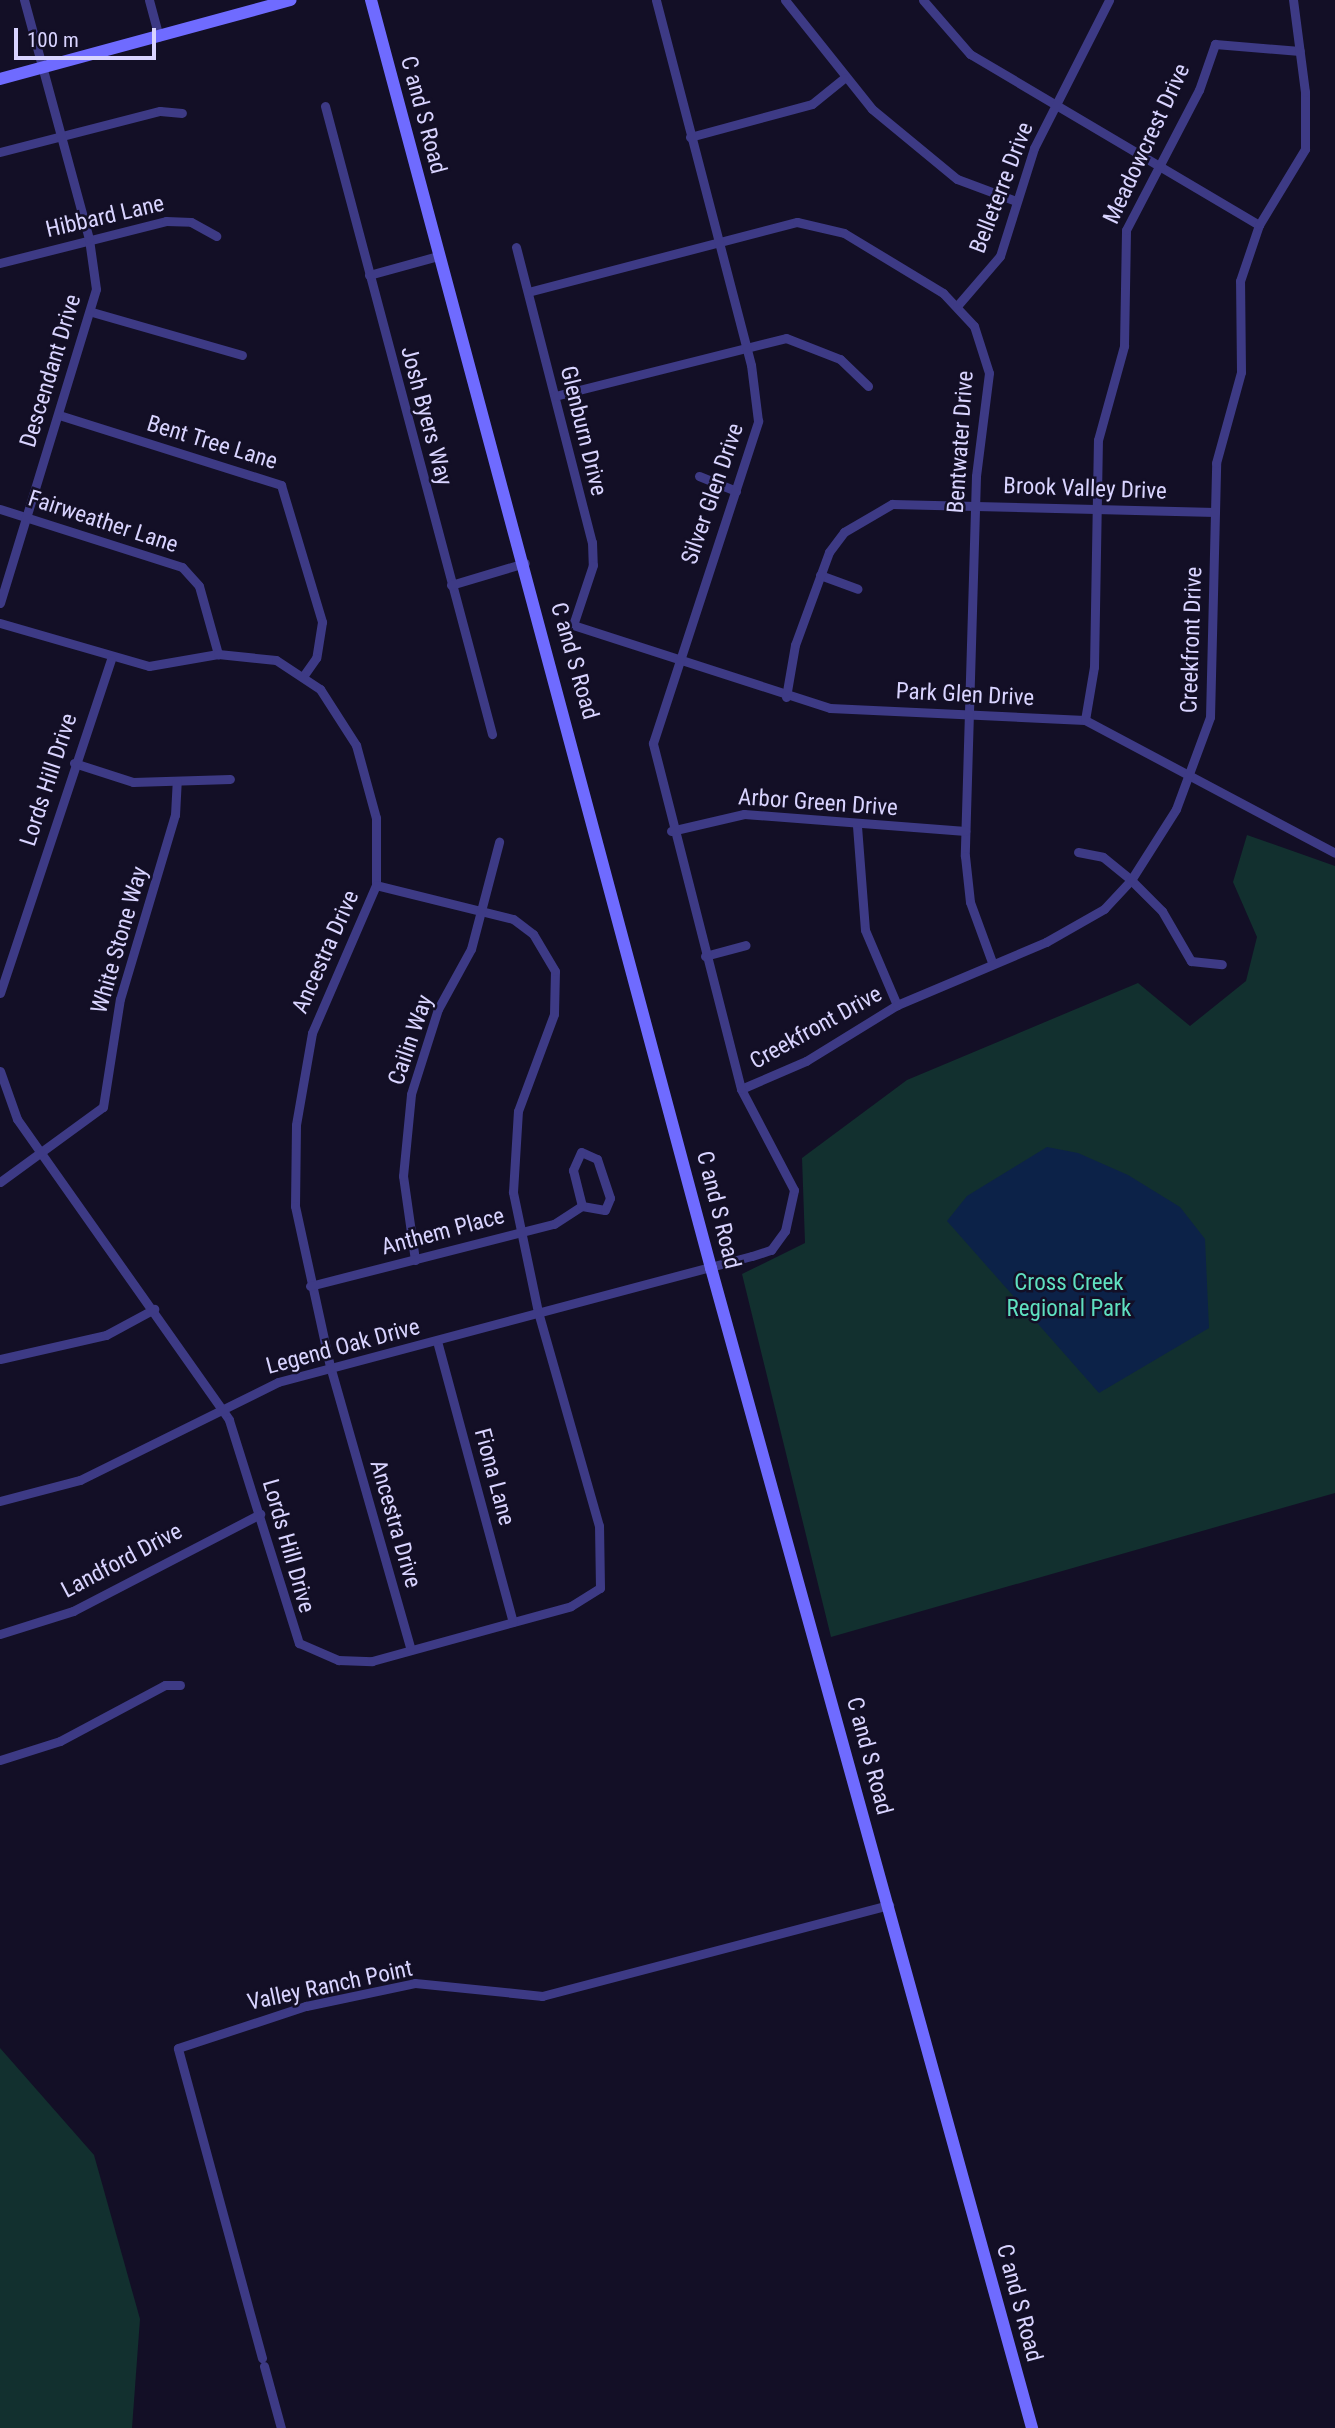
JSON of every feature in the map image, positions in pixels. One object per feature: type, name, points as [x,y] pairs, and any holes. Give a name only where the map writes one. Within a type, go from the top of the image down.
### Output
[{"type":"main road","name":"C and S Road","points":[[371,0],[438,256],[525,564],[711,1268],[1032,2428]]},
{"type":"main road","points":[[0,79],[282,1]]},
{"type":"street","name":"Descendant Drive","points":[[0,603],[92,312],[96,289],[89,239],[24,0]]},
{"type":"street","points":[[149,0],[159,37]]},
{"type":"street","name":"Silver Glen Drive","points":[[656,0],[716,242],[745,346],[758,421],[653,743],[671,831],[741,1089],[794,1190],[785,1231],[771,1250],[711,1268]]},
{"type":"street","points":[[785,0],[844,78],[957,179],[1016,201]]},
{"type":"street","points":[[923,0],[970,54],[1259,225]]},
{"type":"street","name":"Belleterre Drive","points":[[957,306],[1000,256],[1016,201],[1056,107],[1109,0]]},
{"type":"street","name":"Creekfront Drive","points":[[741,1089],[806,1061],[897,1005],[1095,914],[1131,880],[1190,776],[1210,717],[1216,463],[1241,373],[1240,281],[1259,225],[1304,149],[1300,51],[1293,0]]},
{"type":"street","name":"Meadowcrest Drive","points":[[1085,720],[1094,667],[1102,411],[1125,346],[1121,253],[1156,163],[1194,99],[1215,44],[1300,51]]},
{"type":"street","points":[[690,137],[812,104],[844,78]]},
{"type":"street","name":"Josh Byers Way","points":[[325,106],[492,734]]},
{"type":"street","points":[[0,152],[160,111],[182,113]]},
{"type":"street","name":"Hibbard Lane","points":[[0,263],[89,239],[179,220],[216,236]]},
{"type":"street","name":"Bentwater Drive","points":[[528,292],[797,222],[821,224],[957,306],[974,326],[989,373],[975,505],[965,831],[970,902],[992,962]]},
{"type":"street","name":"Glenburn Drive","points":[[516,247],[592,542],[593,565],[573,625]]},
{"type":"street","points":[[369,275],[438,256]]},
{"type":"street","points":[[92,312],[242,355]]},
{"type":"street","points":[[555,396],[768,339],[808,343],[861,374],[869,386]]},
{"type":"street","name":"Bent Tree Lane","points":[[59,415],[281,485],[322,622],[316,658],[304,675]]},
{"type":"street","points":[[699,476],[736,491]]},
{"type":"street","name":"Brook Valley Drive","points":[[786,697],[795,645],[820,575],[844,532],[868,515],[892,504],[1215,512]]},
{"type":"street","name":"Fairweather Lane","points":[[0,509],[182,567],[200,586],[218,654]]},
{"type":"street","points":[[451,584],[525,564]]},
{"type":"street","points":[[820,575],[858,589]]},
{"type":"street","name":"Ancestra Drive","points":[[0,623],[111,660],[149,666],[218,654],[276,660],[304,675],[335,706],[356,745],[376,818],[376,884],[320,1004],[302,1075],[295,1206],[310,1286],[330,1366],[411,1650]]},
{"type":"street","name":"Park Glen Drive","points":[[573,625],[786,697],[830,708],[1085,720],[1335,853]]},
{"type":"street","name":"Lords Hill Drive","points":[[0,993],[74,763],[111,660]]},
{"type":"street","points":[[74,763],[133,782],[230,779]]},
{"type":"street","name":"White Stone Way","points":[[0,1182],[87,1124],[111,1087],[120,999],[175,815],[177,781]]},
{"type":"street","name":"Arbor Green Drive","points":[[671,831],[744,814],[857,826],[965,831]]},
{"type":"street","points":[[857,826],[865,930],[897,1005]]},
{"type":"street","name":"Cailin Way","points":[[415,1260],[403,1176],[411,1094],[438,1009],[471,949],[499,842]]},
{"type":"street","points":[[1078,852],[1103,858],[1131,880],[1163,911],[1191,961],[1222,964]]},
{"type":"street","points":[[376,884],[483,909],[533,934],[556,982],[554,1014],[524,1081],[512,1144],[519,1232],[538,1312]]},
{"type":"street","points":[[705,956],[746,944]]},
{"type":"street","name":"Lords Hill Drive","points":[[0,1071],[17,1119],[221,1405],[260,1514],[299,1643],[338,1660],[372,1661],[571,1606],[600,1588],[599,1526],[538,1312]]},
{"type":"street","name":"Anthem Place","points":[[310,1286],[554,1224],[582,1206],[605,1210],[610,1198],[597,1159],[581,1152],[573,1170],[582,1206]]},
{"type":"street","name":"Legend Oak Drive","points":[[0,1501],[80,1480],[221,1405],[330,1366],[437,1341],[711,1268]]},
{"type":"street","points":[[0,1360],[106,1335],[154,1309]]},
{"type":"street","name":"Fiona Lane","points":[[437,1341],[513,1622]]},
{"type":"street","name":"Landford Drive","points":[[0,1634],[73,1611],[260,1514]]},
{"type":"street","points":[[0,1760],[60,1741],[165,1685],[180,1685]]},
{"type":"street","name":"Valley Ranch Point","points":[[281,2428],[178,2048],[306,2006],[415,1983],[542,1996],[888,1905]]},
{"type":"green space","name":"Cross Creek Regional Park","points":[[1247,835],[1335,866],[1335,1493],[831,1637],[742,1274],[805,1243],[802,1158],[907,1080],[1138,983],[1190,1026],[1246,981],[1257,937],[1233,882]]},
{"type":"green space","points":[[0,2048],[94,2155],[140,2319],[132,2428],[0,2428]]},
{"type":"water","points":[[1047,1147],[1078,1153],[1128,1175],[1180,1207],[1205,1239],[1209,1328],[1099,1393],[947,1221],[967,1196]]}]
